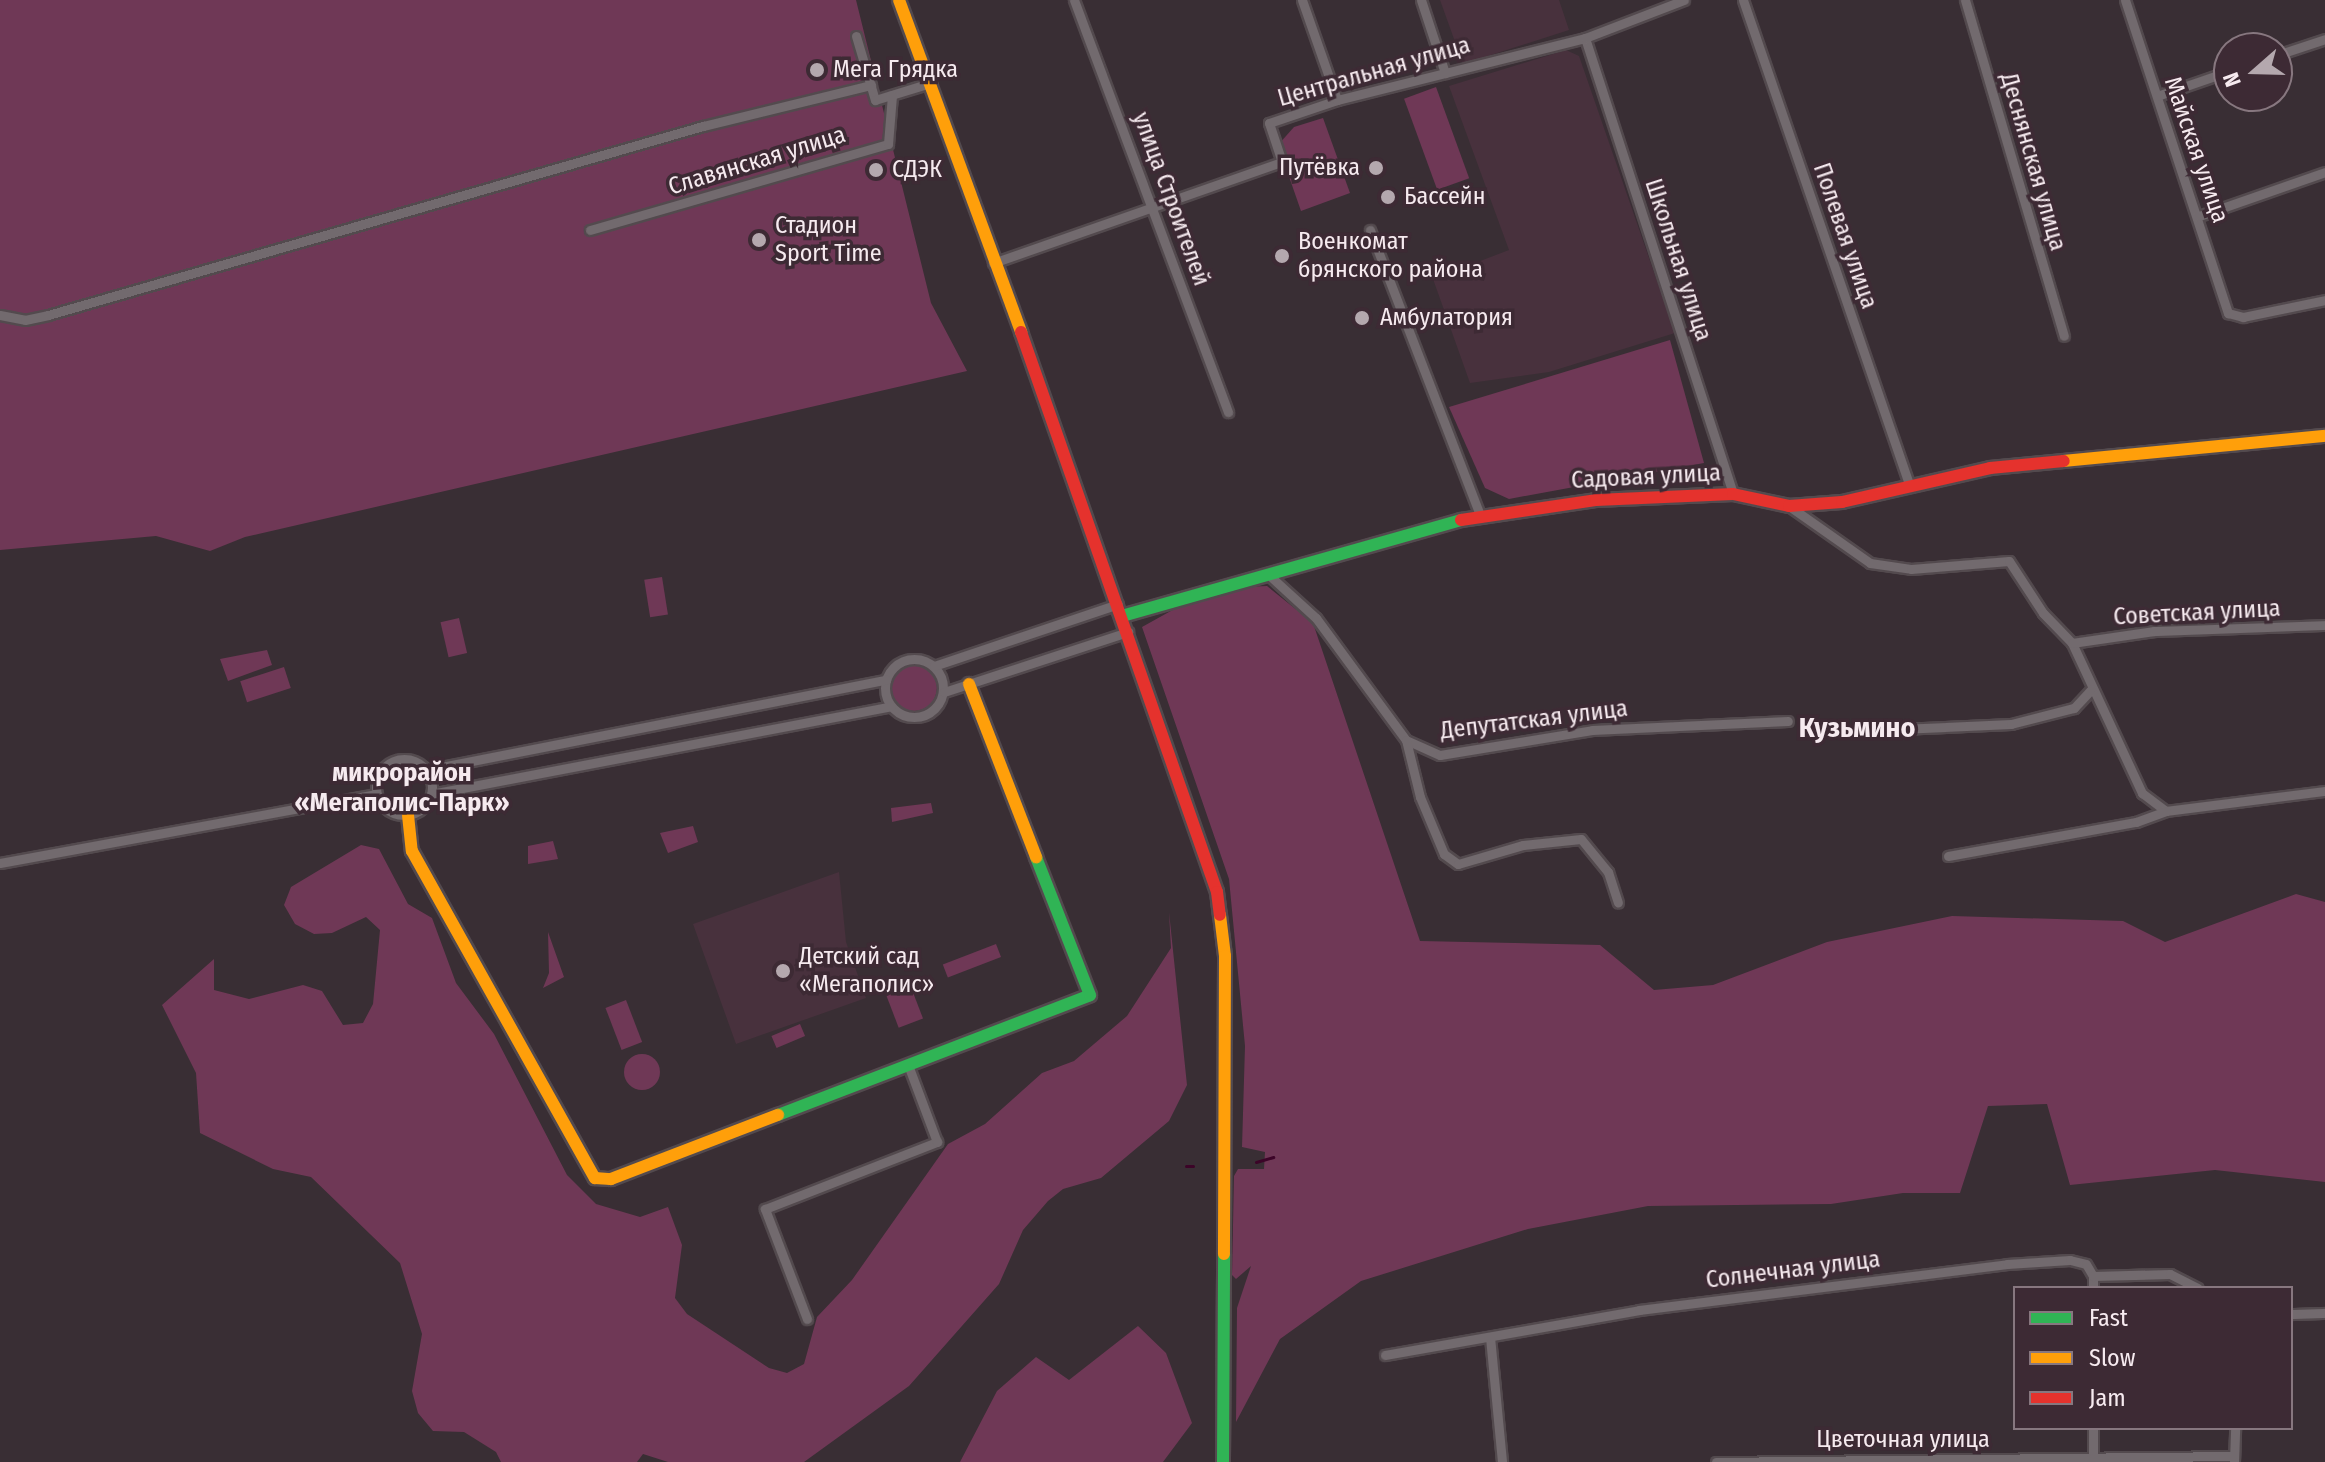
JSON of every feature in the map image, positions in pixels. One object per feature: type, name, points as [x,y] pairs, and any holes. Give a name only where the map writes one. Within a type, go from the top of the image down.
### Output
[{"type":"street","points":[[899,0],[1128,632],[1205,854],[1222,919],[1223,1462]]},
{"type":"street","name":"улица Строителей","points":[[1074,0],[1228,412]]},
{"type":"street","points":[[1302,0],[1337,100]]},
{"type":"street","points":[[1421,0],[1445,73]]},
{"type":"street","name":"Центральная улица","points":[[993,263],[1282,162],[1269,123],[1337,100],[1585,38],[1684,0]]},
{"type":"street","name":"Полевая улица","points":[[1743,0],[1909,484]]},
{"type":"street","name":"Деснянская улица","points":[[1965,0],[2064,336]]},
{"type":"street","name":"Майская улица","points":[[2125,0],[2199,216],[2228,313],[2243,317],[2325,300]]},
{"type":"street","points":[[856,36],[875,100],[927,84]]},
{"type":"street","name":"Школьная улица","points":[[1585,38],[1733,494]]},
{"type":"street","points":[[2293,50],[2325,39]]},
{"type":"street","points":[[2157,96],[2213,77]]},
{"type":"street","points":[[0,315],[25,320],[48,315],[703,126],[871,85]]},
{"type":"street","name":"Славянская улица","points":[[590,230],[888,144],[892,95]]},
{"type":"street","points":[[2199,216],[2325,172]]},
{"type":"street","points":[[1370,230],[1480,515]]},
{"type":"street","name":"Садовая улица","points":[[1120,610],[1270,576],[1480,515],[1596,500],[1733,494],[1789,506],[1842,502],[1909,484],[2089,455],[2325,436]]},
{"type":"street","points":[[1789,506],[1870,563],[1911,569],[2009,561],[2043,613],[2072,643],[2091,690],[2109,716],[2142,793],[2166,811]]},
{"type":"street","name":"Депутатская улица","points":[[1270,576],[1316,618],[1406,740],[1440,755],[1592,730],[1788,721]]},
{"type":"street","points":[[426,770],[886,680],[906,660],[934,666],[1120,610]]},
{"type":"street","name":"Советская улица","points":[[2072,643],[2154,631],[2325,625]]},
{"type":"street","points":[[944,692],[1128,632]]},
{"type":"street","points":[[886,680],[891,706],[899,714],[922,717],[940,703],[944,692],[934,666]]},
{"type":"street","points":[[408,815],[412,851],[595,1178],[611,1179],[1090,995],[969,684]]},
{"type":"street","points":[[1876,730],[2011,724],[2074,708],[2091,690]]},
{"type":"street","points":[[431,794],[891,706]]},
{"type":"street","points":[[1406,740],[1420,797],[1444,854],[1458,864],[1523,845],[1581,839],[1608,872],[1618,902]]},
{"type":"street","points":[[415,761],[426,770],[431,794],[423,808],[408,815],[388,811],[377,794],[381,772],[393,762],[415,761]]},
{"type":"street","points":[[1948,856],[2136,822],[2166,811],[2325,791]]},
{"type":"street","points":[[0,863],[377,794]]},
{"type":"street","points":[[807,1319],[765,1209],[937,1142],[908,1065]]},
{"type":"street","name":"Солнечная улица","points":[[1385,1355],[1639,1310],[2007,1264],[2070,1260],[2086,1264],[2093,1276],[2170,1274],[2194,1286]]},
{"type":"street","points":[[2093,1276],[2093,1286]]},
{"type":"street","points":[[2293,1314],[2325,1313]]},
{"type":"street","points":[[1490,1337],[1502,1462]]},
{"type":"street","points":[[2093,1430],[2093,1461]]},
{"type":"street","points":[[2234,1459],[2235,1430]]},
{"type":"street","name":"Цветочная улица","points":[[1716,1462],[2234,1459]]},
{"type":"shaded area","points":[[0,0],[856,0],[931,303],[967,371],[245,537],[210,551],[156,536],[0,550]]},
{"type":"shaded area","points":[[1440,0],[1559,0],[1569,30],[1463,64]]},
{"type":"shaded area","points":[[1566,50],[1579,56],[1675,333],[1549,372],[1470,383],[1433,279],[1509,250],[1449,86]]},
{"type":"shaded area","points":[[1436,87],[1469,178],[1437,190],[1404,99]]},
{"type":"shaded area","points":[[1323,118],[1350,193],[1301,211],[1278,145],[1294,127]]},
{"type":"shaded area","points":[[1670,340],[1704,463],[1509,499],[1485,488],[1449,407]]},
{"type":"shaded area","points":[[662,577],[668,615],[650,617],[644,580]]},
{"type":"shaded area","points":[[1267,586],[1313,623],[1420,941],[1600,945],[1654,990],[1713,985],[1827,942],[1952,916],[2123,921],[2165,942],[2296,894],[2325,902],[2325,1182],[2215,1170],[2070,1185],[2047,1104],[1988,1106],[1960,1193],[1903,1193],[1831,1204],[1648,1206],[1528,1229],[1361,1281],[1280,1339],[1236,1422],[1237,1308],[1251,1266],[1236,1279],[1232,1275],[1234,1176],[1238,1169],[1264,1169],[1265,1152],[1242,1147],[1245,1046],[1229,879],[1142,627],[1178,607],[1243,587]]},
{"type":"shaded area","points":[[459,618],[467,653],[449,657],[440,622]]},
{"type":"shaded area","points":[[267,650],[272,665],[228,681],[220,659]]},
{"type":"shaded area","points":[[914,665],[930,672],[937,688],[930,704],[914,711],[898,704],[891,688],[898,672]]},
{"type":"shaded area","points":[[284,667],[291,688],[247,702],[240,681]]},
{"type":"shaded area","points":[[931,803],[933,813],[892,822],[891,808]]},
{"type":"shaded area","points":[[693,826],[698,842],[668,853],[660,833]]},
{"type":"shaded area","points":[[553,841],[558,859],[528,864],[528,846]]},
{"type":"shaded area","points":[[361,845],[379,849],[408,904],[432,918],[456,983],[494,1034],[567,1175],[596,1204],[640,1217],[668,1207],[682,1245],[675,1298],[687,1314],[769,1368],[787,1373],[804,1364],[817,1317],[852,1280],[948,1144],[985,1124],[1042,1073],[1074,1061],[1127,1016],[1171,948],[1169,912],[1187,1085],[1169,1121],[1101,1178],[1063,1189],[1048,1201],[1023,1230],[999,1284],[909,1386],[804,1462],[668,1462],[643,1454],[637,1462],[501,1462],[496,1452],[464,1432],[433,1431],[418,1413],[412,1391],[422,1334],[400,1263],[311,1177],[273,1169],[200,1133],[196,1073],[162,1005],[214,959],[214,990],[249,999],[303,985],[322,991],[343,1025],[363,1023],[373,1004],[380,930],[366,917],[332,933],[314,934],[295,924],[284,905],[291,887]]},
{"type":"shaded area","name":"Детский сад «Мегаполис»","points":[[839,872],[846,942],[866,998],[736,1044],[693,924]]},
{"type":"shaded area","points":[[548,932],[564,977],[543,988],[549,973]]},
{"type":"shaded area","points":[[996,944],[1001,957],[948,977],[943,964]]},
{"type":"shaded area","points":[[909,982],[923,1018],[899,1028],[885,991]]},
{"type":"shaded area","points":[[626,1000],[642,1042],[622,1050],[605,1008]]},
{"type":"shaded area","points":[[800,1024],[805,1036],[777,1048],[771,1036]]},
{"type":"shaded area","points":[[642,1054],[655,1059],[660,1072],[655,1085],[642,1090],[629,1085],[624,1072],[629,1059]]},
{"type":"shaded area","points":[[1138,1326],[1166,1353],[1192,1423],[1163,1462],[960,1462],[997,1391],[1036,1357],[1069,1380]]},
{"type":"waterway","points":[[1256,1162],[1273,1157]]},
{"type":"waterway","points":[[1186,1166],[1193,1166]]},
{"type":"traffic: fast","points":[[1122,616],[1461,520]]},
{"type":"traffic: fast","points":[[778,1115],[1090,995],[1036,857]]},
{"type":"traffic: fast","points":[[1223,1462],[1224,1254]]},
{"type":"traffic: slow","points":[[899,0],[1021,332]]},
{"type":"traffic: slow","points":[[2064,461],[2325,436]]},
{"type":"traffic: slow","points":[[969,684],[1036,857]]},
{"type":"traffic: slow","points":[[408,815],[412,851],[595,1178],[611,1179],[778,1115]]},
{"type":"traffic: slow","points":[[1220,915],[1225,956],[1224,1254]]},
{"type":"traffic: jam","points":[[1021,332],[1217,892],[1220,915]]},
{"type":"traffic: jam","points":[[1461,520],[1596,500],[1733,494],[1789,506],[1842,502],[1990,468],[2064,461]]},
{"type":"place","name":"Мега Грядка","points":[[817,70]]},
{"type":"place","name":"Путёвка","points":[[1376,168]]},
{"type":"place","name":"СДЭК","points":[[876,170]]},
{"type":"place","name":"Бассейн","points":[[1388,197]]},
{"type":"place","name":"Стадион Sport Time","points":[[759,240]]},
{"type":"place","name":"Военкомат брянского района","points":[[1282,256]]},
{"type":"place","name":"Амбулатория","points":[[1362,318]]},
{"type":"place","name":"Детский сад «Мегаполис»","points":[[783,971]]},
{"type":"district","name":"Кузьмино","points":[[1857,728]]},
{"type":"district","name":"микрорайон «Мегаполис-Парк»","points":[[402,788]]}]
